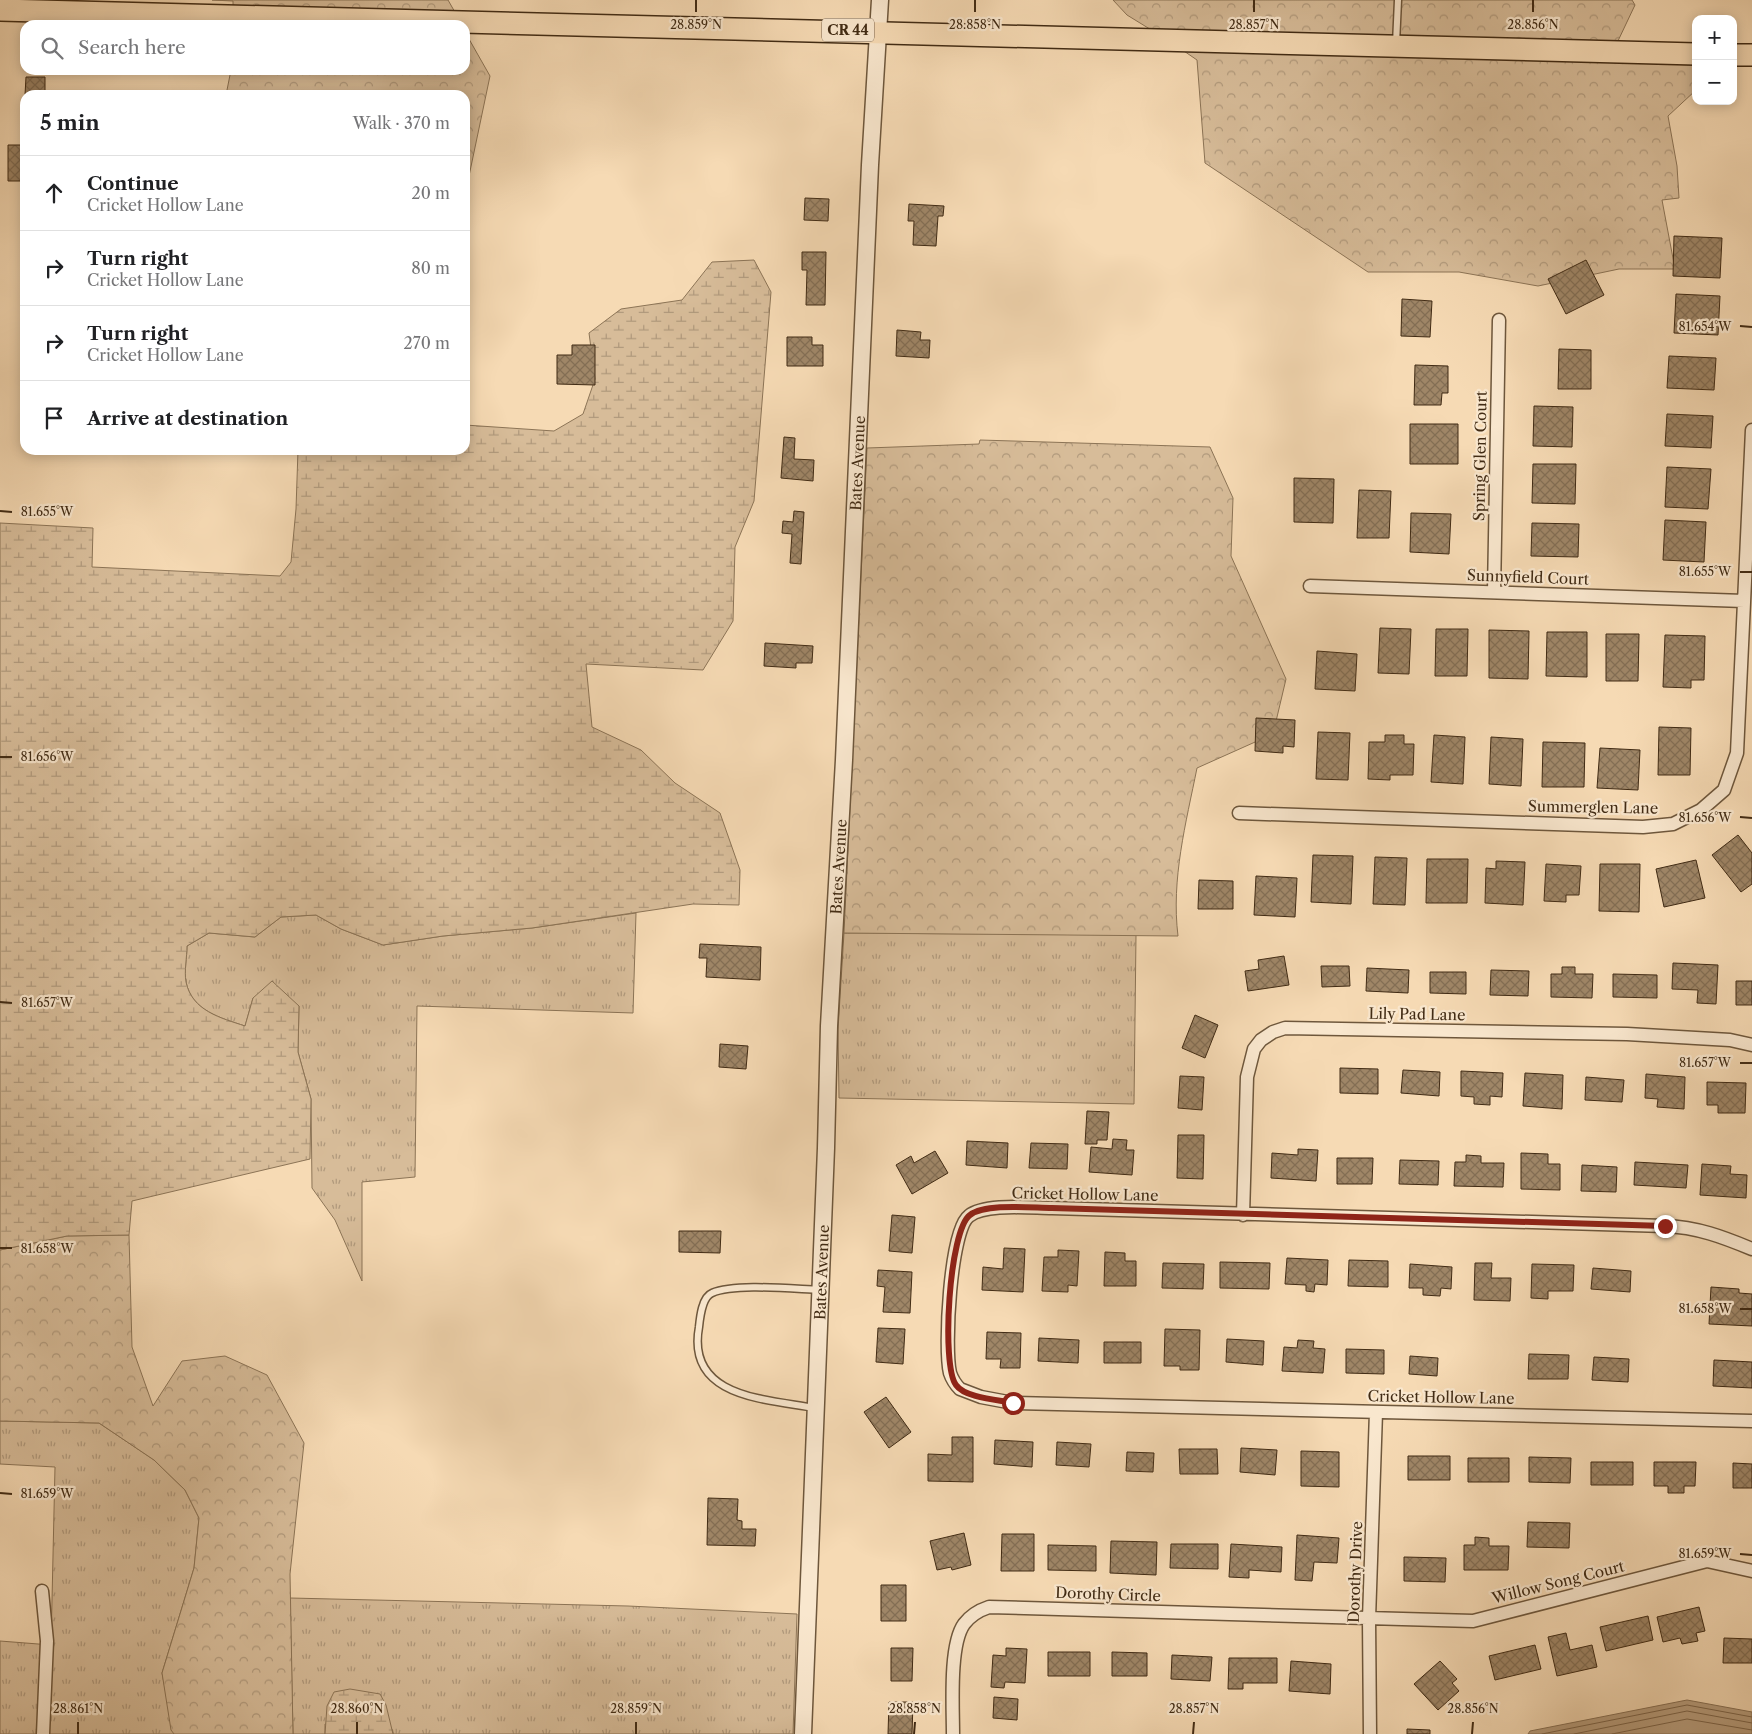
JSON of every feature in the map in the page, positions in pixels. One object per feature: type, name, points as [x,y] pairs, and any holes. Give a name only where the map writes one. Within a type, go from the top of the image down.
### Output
[{"type":"main road","name":"CR 44","points":[[0,10],[357,20]]},
{"type":"main road","name":"CR 44","points":[[470,23],[879,31],[1692,54]]},
{"type":"main road","points":[[1737,55],[1752,55]]},
{"type":"street","name":"Bates Avenue","points":[[803,1734],[829,1026],[844,760],[870,165],[880,0]]},
{"type":"street","name":"Spring Glen Court","points":[[1494,592],[1499,320]]},
{"type":"street","name":"Summerglen Lane","points":[[1239,814],[1643,827],[1673,824],[1701,810],[1724,790],[1737,753],[1752,430]]},
{"type":"street","name":"Sunnyfield Court","points":[[1310,586],[1744,601]]},
{"type":"street","name":"Lily Pad Lane","points":[[1243,1215],[1247,1077],[1254,1049],[1261,1040],[1273,1032],[1285,1028],[1295,1028],[1627,1034],[1730,1040],[1752,1045]]},
{"type":"street","name":"Cricket Hollow Lane","points":[[1752,1249],[1690,1227],[1052,1208],[985,1210],[970,1215],[963,1222],[955,1246],[948,1344],[950,1372],[955,1384],[960,1389],[981,1397],[1013,1403],[1752,1421]]},
{"type":"street","name":"Dorothy Drive","points":[[1370,1734],[1369,1619],[1376,1412]]},
{"type":"street","name":"Willow Song Court","points":[[1369,1619],[1473,1621],[1707,1561],[1752,1571]]},
{"type":"street","points":[[42,1591],[47,1641],[44,1734]]},
{"type":"street","name":"Dorothy Circle","points":[[953,1734],[955,1648],[965,1623],[980,1610],[989,1607],[1369,1619]]},
{"type":"lane","points":[[1396,46],[1398,0]]},
{"type":"lane","points":[[815,1408],[755,1397],[720,1386],[710,1376],[702,1363],[698,1353],[698,1333],[706,1299],[711,1293],[746,1288],[820,1290]]},
{"type":"green space","points":[[212,0],[448,0],[456,14],[233,8],[233,1]]},
{"type":"green space","points":[[1113,0],[1632,0],[1635,5],[1617,43],[1153,31],[1127,15]]},
{"type":"green space","points":[[470,41],[490,76],[470,171],[470,90],[227,90],[230,75],[470,75]]},
{"type":"green space","points":[[1181,49],[1692,65],[1692,94],[1668,116],[1677,166],[1679,198],[1662,200],[1675,269],[1619,269],[1538,286],[1459,272],[1368,272],[1205,163],[1197,60]]},
{"type":"green space","points":[[754,260],[771,292],[754,501],[735,547],[733,621],[703,670],[586,664],[592,727],[641,750],[675,783],[720,813],[740,870],[739,905],[693,904],[532,928],[443,936],[383,945],[341,929],[316,915],[281,917],[255,937],[209,933],[187,946],[186,982],[189,992],[201,1007],[217,1016],[245,1026],[253,998],[272,981],[299,1006],[298,1052],[311,1099],[310,1159],[132,1201],[129,1235],[67,1236],[0,1250],[0,523],[93,528],[92,567],[280,576],[291,562],[296,509],[298,455],[470,455],[470,425],[554,431],[583,414],[595,379],[589,333],[621,309],[682,300],[712,262]]},
{"type":"green space","points":[[980,440],[1210,447],[1233,498],[1231,556],[1286,679],[1273,734],[1197,768],[1184,830],[1178,872],[1176,915],[1178,936],[844,933],[867,448],[979,444]]},
{"type":"green space","points":[[636,913],[633,1013],[417,1006],[415,1177],[362,1182],[362,1281],[335,1220],[312,1188],[311,1099],[298,1052],[299,1006],[253,998],[245,1026],[209,1012],[194,1000],[189,992],[185,969],[187,946],[209,933],[255,937],[281,917],[316,915],[341,929],[383,945],[443,936],[532,928]]},
{"type":"green space","points":[[844,933],[1136,935],[1134,1104],[839,1098],[838,1030]]},
{"type":"green space","points":[[129,1235],[132,1347],[153,1406],[182,1361],[225,1356],[267,1375],[304,1443],[290,1574],[293,1734],[174,1734],[171,1730],[162,1673],[194,1568],[199,1518],[185,1490],[154,1460],[99,1423],[0,1421],[0,1250],[67,1236]]},
{"type":"green space","points":[[0,1421],[99,1423],[154,1460],[185,1490],[199,1518],[194,1568],[162,1673],[174,1734],[0,1734],[0,1641],[51,1645],[55,1467],[0,1464]]},
{"type":"green space","points":[[290,1598],[628,1606],[797,1614],[793,1734],[393,1734],[392,1729],[325,1724],[325,1734],[293,1734]]},
{"type":"green space","points":[[350,1689],[380,1694],[386,1705],[393,1734],[325,1734],[327,1706],[334,1692]]},
{"type":"water","points":[[1687,1700],[1752,1712],[1752,1734],[1528,1734],[1530,1731]]},
{"type":"building","points":[[26,77],[45,77],[45,90],[25,90]]},
{"type":"building","points":[[8,145],[20,145],[20,181],[8,181]]},
{"type":"building","points":[[805,198],[829,199],[828,221],[804,220]]},
{"type":"building","points":[[909,204],[944,206],[943,216],[938,216],[936,246],[913,245],[914,221],[908,221]]},
{"type":"building","points":[[1674,236],[1722,238],[1720,278],[1673,276]]},
{"type":"building","points":[[802,252],[826,252],[825,305],[806,305],[807,270],[802,270]]},
{"type":"building","points":[[1586,260],[1604,295],[1566,314],[1548,279]]},
{"type":"building","points":[[1676,294],[1720,296],[1718,335],[1674,333]]},
{"type":"building","points":[[1402,299],[1432,301],[1430,337],[1401,336]]},
{"type":"building","points":[[897,330],[921,332],[920,340],[930,340],[929,358],[896,356]]},
{"type":"building","points":[[787,337],[812,337],[812,345],[823,345],[823,366],[787,366]]},
{"type":"building","points":[[572,345],[595,345],[595,385],[557,384],[557,355],[572,355]]},
{"type":"building","points":[[1559,349],[1591,350],[1591,389],[1558,389]]},
{"type":"building","points":[[1669,356],[1716,358],[1714,390],[1667,388]]},
{"type":"building","points":[[1415,365],[1448,366],[1448,393],[1442,393],[1441,405],[1414,405]]},
{"type":"building","points":[[1534,406],[1573,407],[1572,447],[1533,446]]},
{"type":"building","points":[[1667,414],[1713,416],[1711,448],[1665,446]]},
{"type":"building","points":[[1410,424],[1458,424],[1458,464],[1410,464]]},
{"type":"building","points":[[784,437],[795,438],[794,459],[814,460],[813,481],[781,478]]},
{"type":"building","points":[[1533,464],[1576,464],[1575,504],[1532,503]]},
{"type":"building","points":[[1667,467],[1711,469],[1708,509],[1665,507]]},
{"type":"building","points":[[1294,478],[1334,479],[1333,523],[1294,522]]},
{"type":"building","points":[[1359,490],[1391,491],[1389,538],[1357,538]]},
{"type":"building","points":[[794,511],[804,512],[801,564],[790,563],[792,534],[782,533],[783,521],[793,522]]},
{"type":"building","points":[[1411,513],[1451,514],[1449,554],[1410,552]]},
{"type":"building","points":[[1665,520],[1706,522],[1704,562],[1663,560]]},
{"type":"building","points":[[1532,523],[1579,524],[1578,557],[1531,556]]},
{"type":"building","points":[[1380,628],[1411,629],[1409,674],[1378,673]]},
{"type":"building","points":[[1436,629],[1468,629],[1467,676],[1435,676]]},
{"type":"building","points":[[1489,630],[1529,631],[1528,679],[1489,678]]},
{"type":"building","points":[[1547,632],[1587,632],[1587,677],[1546,676]]},
{"type":"building","points":[[1606,634],[1639,634],[1638,681],[1606,681]]},
{"type":"building","points":[[1665,635],[1705,636],[1704,680],[1691,680],[1691,688],[1663,687]]},
{"type":"building","points":[[765,643],[813,646],[812,663],[796,663],[796,668],[764,666]]},
{"type":"building","points":[[1317,651],[1357,654],[1355,691],[1315,689]]},
{"type":"building","points":[[1256,718],[1295,720],[1294,747],[1283,746],[1283,753],[1255,751]]},
{"type":"building","points":[[1659,727],[1691,728],[1690,775],[1658,775]]},
{"type":"building","points":[[1318,732],[1350,733],[1348,780],[1316,779]]},
{"type":"building","points":[[1385,735],[1404,735],[1404,744],[1414,744],[1413,775],[1390,775],[1390,780],[1368,779],[1369,742],[1385,742]]},
{"type":"building","points":[[1434,735],[1465,737],[1463,784],[1431,782]]},
{"type":"building","points":[[1491,737],[1523,739],[1521,786],[1489,784]]},
{"type":"building","points":[[1543,742],[1585,743],[1584,787],[1542,787]]},
{"type":"building","points":[[1600,748],[1640,750],[1638,790],[1597,788]]},
{"type":"building","points":[[1738,835],[1752,853],[1752,884],[1741,892],[1712,855]]},
{"type":"building","points":[[1313,855],[1353,856],[1351,904],[1311,902]]},
{"type":"building","points":[[1375,857],[1407,858],[1405,905],[1373,904]]},
{"type":"building","points":[[1427,859],[1468,859],[1467,903],[1426,903]]},
{"type":"building","points":[[1696,860],[1705,898],[1664,907],[1656,869]]},
{"type":"building","points":[[1496,861],[1525,862],[1523,905],[1485,903],[1486,868],[1496,869]]},
{"type":"building","points":[[1546,864],[1581,866],[1579,895],[1566,895],[1566,902],[1544,901]]},
{"type":"building","points":[[1600,864],[1640,864],[1639,912],[1599,911]]},
{"type":"building","points":[[1256,876],[1297,878],[1295,917],[1254,915]]},
{"type":"building","points":[[1199,880],[1233,881],[1233,909],[1198,909]]},
{"type":"building","points":[[700,944],[761,947],[760,980],[706,977],[707,958],[699,958]]},
{"type":"building","points":[[1284,956],[1289,985],[1248,991],[1245,971],[1259,969],[1258,960]]},
{"type":"building","points":[[1673,963],[1718,965],[1716,1004],[1697,1003],[1698,990],[1672,989]]},
{"type":"building","points":[[1321,966],[1349,966],[1350,986],[1322,987]]},
{"type":"building","points":[[1562,967],[1575,967],[1575,974],[1593,974],[1592,998],[1551,997],[1551,974],[1562,974]]},
{"type":"building","points":[[1367,968],[1409,970],[1408,993],[1366,991]]},
{"type":"building","points":[[1491,970],[1529,971],[1528,996],[1490,995]]},
{"type":"building","points":[[1430,972],[1466,972],[1466,994],[1430,993]]},
{"type":"building","points":[[1613,974],[1657,975],[1657,998],[1613,997]]},
{"type":"building","points":[[1736,981],[1752,981],[1752,1005],[1736,1005]]},
{"type":"building","points":[[1195,1015],[1218,1025],[1205,1058],[1182,1048]]},
{"type":"building","points":[[720,1044],[748,1046],[746,1069],[719,1067]]},
{"type":"building","points":[[1340,1068],[1378,1069],[1378,1094],[1340,1093]]},
{"type":"building","points":[[1403,1070],[1440,1072],[1439,1096],[1401,1093]]},
{"type":"building","points":[[1461,1071],[1503,1073],[1502,1097],[1490,1096],[1490,1105],[1474,1104],[1474,1097],[1461,1096]]},
{"type":"building","points":[[1525,1073],[1563,1075],[1562,1109],[1523,1106]]},
{"type":"building","points":[[1646,1074],[1685,1077],[1684,1109],[1657,1107],[1658,1099],[1645,1098]]},
{"type":"building","points":[[1180,1076],[1204,1077],[1202,1110],[1178,1108]]},
{"type":"building","points":[[1586,1077],[1624,1080],[1622,1102],[1585,1100]]},
{"type":"building","points":[[1707,1082],[1746,1083],[1745,1113],[1718,1113],[1718,1105],[1707,1105]]},
{"type":"building","points":[[1087,1111],[1109,1112],[1107,1140],[1097,1140],[1097,1144],[1085,1144]]},
{"type":"building","points":[[1178,1135],[1204,1135],[1203,1179],[1177,1178]]},
{"type":"building","points":[[1113,1139],[1127,1140],[1126,1150],[1134,1150],[1132,1175],[1089,1172],[1091,1147],[1112,1149]]},
{"type":"building","points":[[967,1141],[1008,1143],[1007,1168],[966,1165]]},
{"type":"building","points":[[1031,1143],[1068,1144],[1067,1169],[1029,1168]]},
{"type":"building","points":[[1298,1149],[1318,1150],[1316,1181],[1271,1178],[1272,1153],[1298,1155]]},
{"type":"building","points":[[935,1151],[948,1173],[912,1194],[896,1165],[911,1156],[914,1163]]},
{"type":"building","points":[[1521,1153],[1548,1154],[1548,1164],[1560,1164],[1560,1190],[1521,1189]]},
{"type":"building","points":[[1466,1155],[1481,1156],[1481,1163],[1504,1163],[1503,1187],[1454,1186],[1455,1162],[1466,1162]]},
{"type":"building","points":[[1337,1158],[1373,1158],[1372,1184],[1337,1184]]},
{"type":"building","points":[[1400,1160],[1439,1161],[1438,1185],[1399,1184]]},
{"type":"building","points":[[1635,1162],[1688,1165],[1686,1188],[1634,1185]]},
{"type":"building","points":[[1702,1164],[1731,1166],[1730,1174],[1747,1175],[1746,1198],[1700,1195]]},
{"type":"building","points":[[1582,1165],[1617,1167],[1616,1192],[1581,1191]]},
{"type":"building","points":[[892,1215],[915,1217],[912,1253],[889,1251]]},
{"type":"building","points":[[679,1231],[721,1231],[720,1253],[679,1252]]},
{"type":"building","points":[[1004,1248],[1025,1249],[1023,1292],[982,1290],[983,1267],[1003,1269]]},
{"type":"building","points":[[1058,1250],[1079,1251],[1077,1286],[1068,1285],[1068,1292],[1042,1291],[1044,1257],[1058,1257]]},
{"type":"building","points":[[1105,1252],[1125,1253],[1125,1261],[1136,1261],[1136,1286],[1104,1286]]},
{"type":"building","points":[[1287,1258],[1328,1260],[1327,1285],[1315,1284],[1314,1292],[1306,1291],[1306,1285],[1285,1284]]},
{"type":"building","points":[[1349,1260],[1388,1261],[1388,1287],[1348,1286]]},
{"type":"building","points":[[1220,1262],[1270,1263],[1269,1289],[1220,1288]]},
{"type":"building","points":[[1163,1263],[1204,1264],[1203,1289],[1162,1288]]},
{"type":"building","points":[[1475,1263],[1492,1263],[1491,1278],[1511,1278],[1510,1301],[1474,1300]]},
{"type":"building","points":[[1410,1264],[1452,1267],[1451,1289],[1441,1288],[1440,1296],[1423,1295],[1423,1288],[1409,1288]]},
{"type":"building","points":[[1532,1264],[1574,1265],[1573,1291],[1548,1291],[1548,1299],[1531,1298]]},
{"type":"building","points":[[1593,1268],[1631,1271],[1630,1292],[1591,1289]]},
{"type":"building","points":[[878,1270],[912,1272],[910,1313],[883,1312],[885,1287],[877,1286]]},
{"type":"building","points":[[1711,1287],[1739,1289],[1739,1293],[1752,1294],[1752,1326],[1709,1324]]},
{"type":"building","points":[[878,1328],[905,1329],[903,1364],[876,1362]]},
{"type":"building","points":[[1165,1329],[1200,1330],[1199,1370],[1180,1370],[1180,1366],[1164,1366]]},
{"type":"building","points":[[987,1332],[1021,1333],[1020,1368],[1000,1368],[1001,1359],[986,1359]]},
{"type":"building","points":[[1039,1338],[1079,1340],[1078,1363],[1038,1361]]},
{"type":"building","points":[[1227,1339],[1264,1341],[1263,1365],[1226,1362]]},
{"type":"building","points":[[1298,1340],[1314,1341],[1313,1348],[1325,1349],[1323,1373],[1282,1371],[1284,1347],[1297,1348]]},
{"type":"building","points":[[1104,1342],[1141,1342],[1141,1363],[1104,1363]]},
{"type":"building","points":[[1346,1349],[1384,1350],[1384,1374],[1346,1373]]},
{"type":"building","points":[[1529,1354],[1569,1355],[1568,1379],[1528,1379]]},
{"type":"building","points":[[1410,1356],[1438,1358],[1437,1376],[1409,1374]]},
{"type":"building","points":[[1594,1357],[1629,1359],[1628,1382],[1592,1380]]},
{"type":"building","points":[[1714,1360],[1752,1362],[1752,1388],[1713,1386]]},
{"type":"building","points":[[886,1397],[911,1432],[889,1448],[864,1412]]},
{"type":"building","points":[[952,1437],[973,1437],[973,1482],[928,1481],[928,1454],[952,1455]]},
{"type":"building","points":[[995,1440],[1033,1442],[1032,1467],[994,1464]]},
{"type":"building","points":[[1057,1442],[1091,1444],[1089,1467],[1056,1465]]},
{"type":"building","points":[[1241,1448],[1277,1450],[1275,1475],[1240,1472]]},
{"type":"building","points":[[1179,1449],[1217,1449],[1218,1474],[1180,1474]]},
{"type":"building","points":[[1301,1451],[1339,1452],[1339,1487],[1301,1486]]},
{"type":"building","points":[[1127,1452],[1154,1453],[1153,1472],[1126,1471]]},
{"type":"building","points":[[1408,1456],[1450,1456],[1450,1480],[1408,1480]]},
{"type":"building","points":[[1529,1457],[1571,1458],[1570,1483],[1529,1482]]},
{"type":"building","points":[[1468,1458],[1509,1458],[1509,1482],[1468,1482]]},
{"type":"building","points":[[1591,1462],[1633,1462],[1633,1485],[1591,1485]]},
{"type":"building","points":[[1654,1462],[1696,1462],[1695,1486],[1684,1486],[1684,1493],[1668,1493],[1668,1486],[1654,1486]]},
{"type":"building","points":[[1733,1463],[1752,1464],[1752,1488],[1733,1488]]},
{"type":"building","points":[[708,1498],[738,1499],[737,1520],[742,1521],[742,1529],[756,1529],[755,1546],[707,1545]]},
{"type":"building","points":[[1528,1522],[1570,1523],[1569,1548],[1527,1547]]},
{"type":"building","points":[[964,1533],[971,1565],[952,1570],[951,1567],[937,1570],[930,1541]]},
{"type":"building","points":[[1002,1534],[1034,1534],[1034,1571],[1001,1571]]},
{"type":"building","points":[[1297,1535],[1339,1538],[1337,1563],[1314,1562],[1312,1581],[1295,1580]]},
{"type":"building","points":[[1475,1537],[1489,1538],[1489,1546],[1509,1546],[1508,1570],[1464,1570],[1464,1545],[1475,1545]]},
{"type":"building","points":[[1111,1541],[1157,1542],[1156,1575],[1110,1573]]},
{"type":"building","points":[[1171,1544],[1218,1544],[1218,1569],[1170,1568]]},
{"type":"building","points":[[1231,1544],[1282,1547],[1281,1572],[1249,1570],[1249,1578],[1229,1577]]},
{"type":"building","points":[[1048,1545],[1096,1546],[1096,1571],[1048,1570]]},
{"type":"building","points":[[1404,1557],[1446,1558],[1445,1582],[1404,1581]]},
{"type":"building","points":[[881,1585],[906,1585],[906,1621],[881,1621]]},
{"type":"building","points":[[1699,1607],[1705,1631],[1696,1633],[1698,1641],[1682,1644],[1680,1638],[1663,1642],[1657,1617]]},
{"type":"building","points":[[1648,1616],[1653,1640],[1606,1651],[1600,1627]]},
{"type":"building","points":[[1566,1633],[1570,1650],[1592,1645],[1597,1667],[1557,1676],[1548,1637]]},
{"type":"building","points":[[1724,1638],[1752,1639],[1752,1663],[1723,1663]]},
{"type":"building","points":[[1535,1645],[1541,1669],[1495,1680],[1489,1656]]},
{"type":"building","points":[[891,1648],[913,1648],[912,1681],[891,1681]]},
{"type":"building","points":[[1006,1648],[1027,1649],[1025,1683],[1005,1682],[1004,1688],[991,1687],[993,1655],[1006,1656]]},
{"type":"building","points":[[1048,1652],[1090,1652],[1090,1676],[1048,1676]]},
{"type":"building","points":[[1112,1652],[1147,1653],[1147,1676],[1112,1676]]},
{"type":"building","points":[[1172,1655],[1212,1657],[1210,1681],[1171,1679]]},
{"type":"building","points":[[1229,1658],[1277,1658],[1277,1683],[1243,1683],[1243,1689],[1228,1689]]},
{"type":"building","points":[[1291,1661],[1331,1664],[1330,1694],[1289,1691]]},
{"type":"building","points":[[1440,1661],[1457,1679],[1452,1683],[1459,1691],[1438,1710],[1414,1684]]},
{"type":"building","points":[[994,1697],[1018,1699],[1017,1720],[993,1718]]},
{"type":"building","points":[[889,1702],[913,1702],[912,1734],[888,1734]]},
{"type":"building","points":[[1407,1729],[1430,1730],[1430,1734],[1407,1734]]},
{"type":"route","points":[[1013,1403],[981,1397],[960,1389],[955,1384],[950,1372],[948,1344],[955,1246],[963,1222],[978,1210],[1052,1208],[1665,1226]]}]
